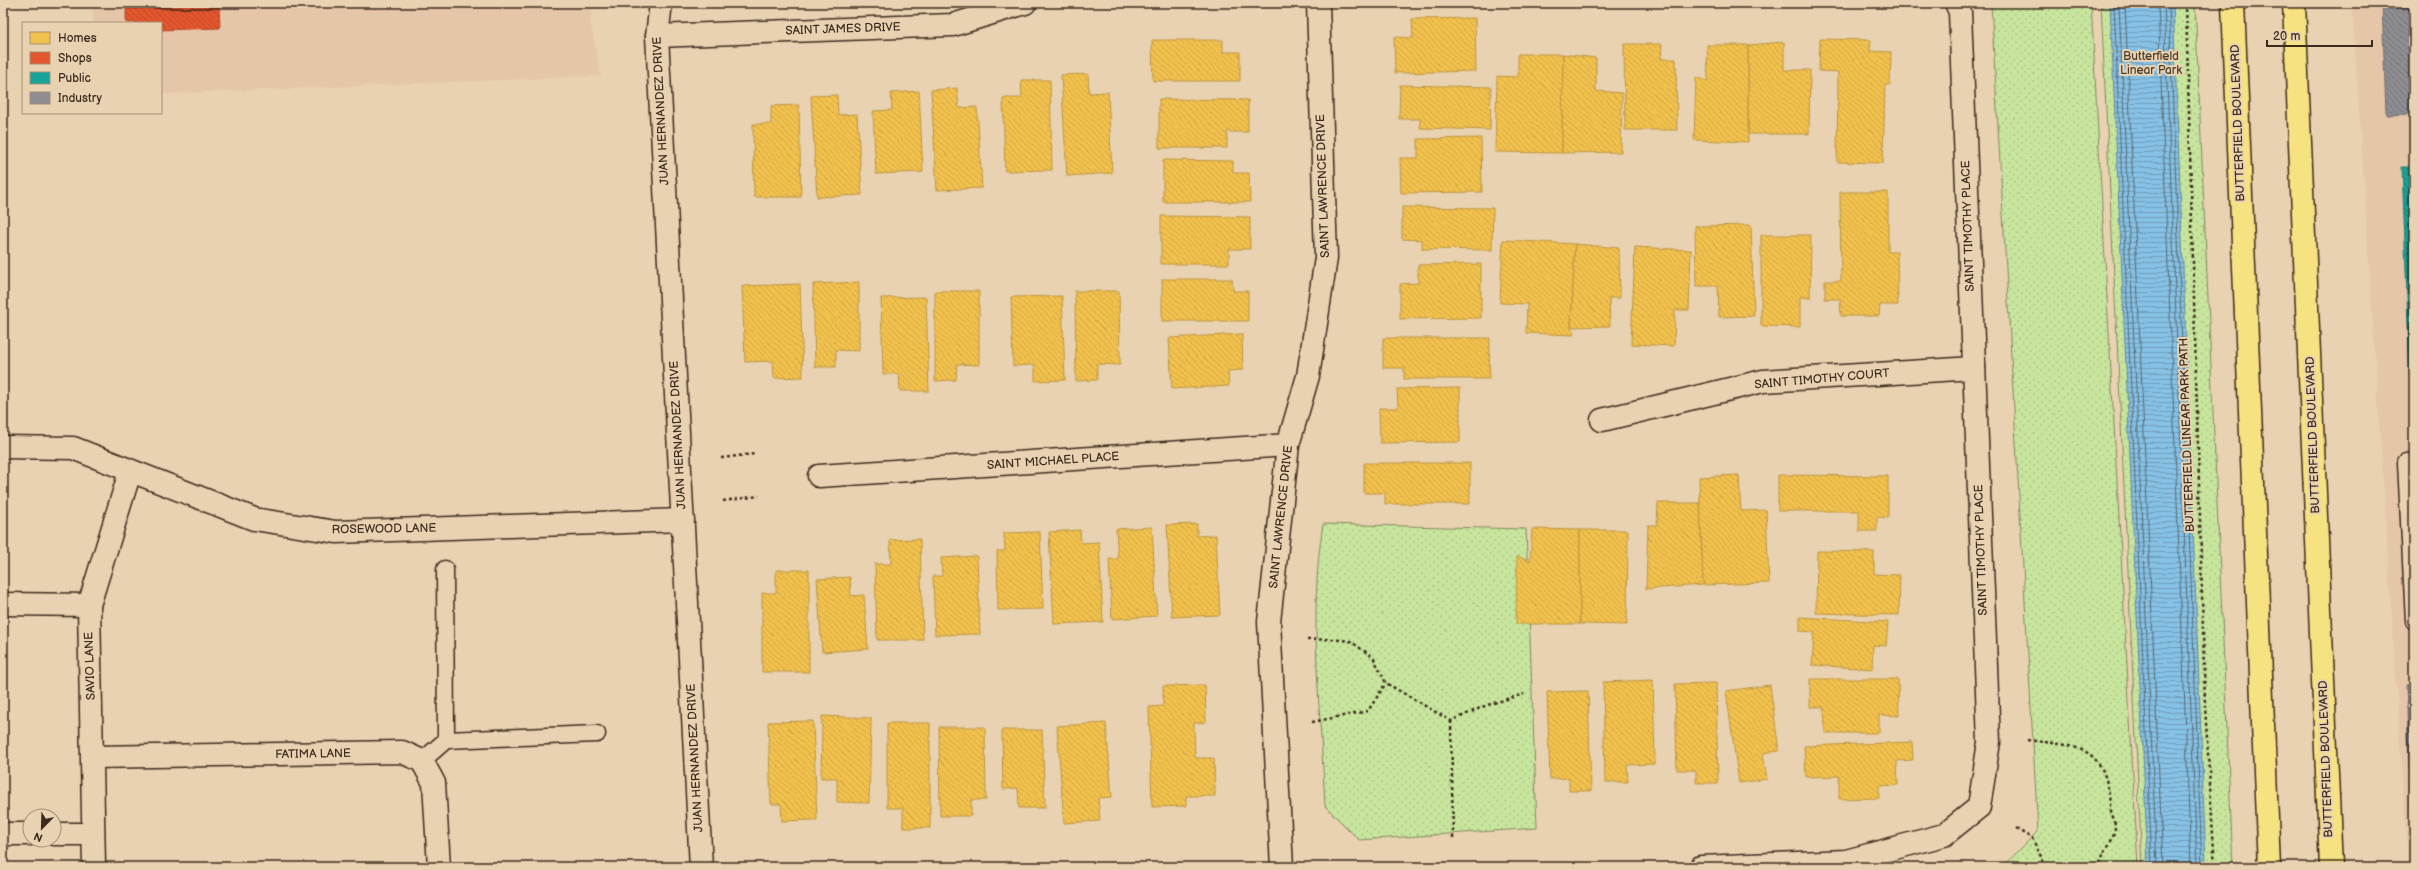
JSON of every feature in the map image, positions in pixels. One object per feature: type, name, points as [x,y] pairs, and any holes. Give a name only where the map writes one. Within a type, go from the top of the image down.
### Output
[{"type":"main road","name":"BUTTERFIELD BOULEVARD","points":[[2233,3],[2269,867]]},
{"type":"main road","name":"BUTTERFIELD BOULEVARD","points":[[2294,3],[2331,867]]},
{"type":"street","name":"JUAN HERNANDEZ DRIVE","points":[[661,3],[657,36],[701,867]]},
{"type":"street","name":"SAINT JAMES DRIVE","points":[[657,36],[953,25],[1026,3]]},
{"type":"street","name":"SAINT LAWRENCE DRIVE","points":[[1282,867],[1269,622],[1288,446],[1308,376],[1326,258],[1318,3]]},
{"type":"street","name":"SAINT TIMOTHY PLACE","points":[[1701,867],[1846,861],[1944,835],[1979,807],[1988,742],[1960,12],[1956,3]]},
{"type":"street","name":"SAINT TIMOTHY COURT","points":[[1602,420],[1763,381],[1974,368]]},
{"type":"street","name":"SAINT MICHAEL PLACE","points":[[819,476],[1288,446]]},
{"type":"street","name":"ROSEWOOD LANE","points":[[3,447],[73,448],[130,472],[254,519],[336,532],[682,520]]},
{"type":"street","name":"SAVIO LANE","points":[[94,867],[88,605],[130,472]]},
{"type":"street","points":[[3,604],[88,605]]},
{"type":"street","name":"FATIMA LANE","points":[[92,757],[402,752],[422,761]]},
{"type":"street","points":[[422,761],[434,783],[439,867]]},
{"type":"street","points":[[3,834],[22,834]]},
{"type":"street","points":[[62,834],[93,834]]},
{"type":"lane","points":[[2414,462],[2406,462],[2414,620]]},
{"type":"lane","points":[[445,569],[446,740]]},
{"type":"lane","points":[[422,761],[446,740],[597,734]]},
{"type":"path","name":"BUTTERFIELD LINEAR PARK PATH","points":[[2186,3],[2205,706],[2215,867]]},
{"type":"path","points":[[721,458],[754,454]]},
{"type":"path","points":[[723,501],[759,496]]},
{"type":"path","points":[[1307,640],[1350,641],[1372,657],[1386,683],[1452,721]]},
{"type":"path","points":[[1312,722],[1368,711],[1386,683]]},
{"type":"path","points":[[1452,721],[1487,705],[1524,694]]},
{"type":"path","points":[[1452,721],[1453,838]]},
{"type":"path","points":[[2027,740],[2078,748],[2096,759],[2103,770],[2108,784],[2110,815],[2115,826],[2112,840],[2098,867]]},
{"type":"path","points":[[2016,829],[2032,838],[2046,867]]},
{"type":"shaded area","points":[[92,3],[595,3],[590,20],[601,76],[162,94],[162,22],[93,22]]},
{"type":"shaded area","points":[[2352,3],[2414,3],[2414,867],[2408,867]]},
{"type":"green space","points":[[1991,3],[2091,3],[2138,867],[2003,867],[2038,831]]},
{"type":"green space","name":"Butterfield Linear Park","points":[[2101,3],[2195,3],[2233,867],[2142,867]]},
{"type":"green space","points":[[1323,524],[1526,529],[1537,828],[1359,840],[1325,806],[1316,629],[1316,594]]},
{"type":"water","name":"Butterfield Linear Park","points":[[2110,3],[2173,3],[2206,867],[2148,867]]},
{"type":"building: Homes","points":[[1475,18],[1476,71],[1395,73],[1394,37],[1413,38],[1412,19]]},
{"type":"building: Homes","points":[[1820,39],[1871,40],[1870,51],[1891,52],[1890,85],[1885,85],[1883,163],[1837,162],[1838,72],[1819,71]]},
{"type":"building: Homes","points":[[1152,40],[1223,40],[1223,52],[1240,52],[1240,81],[1153,81]]},
{"type":"building: Homes","points":[[1784,42],[1784,70],[1810,70],[1809,134],[1748,134],[1748,45]]},
{"type":"building: Homes","points":[[1624,44],[1662,44],[1661,59],[1676,59],[1677,130],[1625,130]]},
{"type":"building: Homes","points":[[1707,45],[1748,45],[1748,142],[1694,140],[1696,77],[1708,81]]},
{"type":"building: Homes","points":[[1518,54],[1563,54],[1562,153],[1495,152],[1497,76],[1518,77]]},
{"type":"building: Homes","points":[[1563,54],[1596,58],[1596,91],[1622,93],[1621,152],[1562,153]]},
{"type":"building: Homes","points":[[1088,74],[1089,93],[1108,92],[1112,173],[1067,176],[1061,75]]},
{"type":"building: Homes","points":[[1021,80],[1050,80],[1052,170],[1005,171],[1003,98],[1022,98]]},
{"type":"building: Homes","points":[[1400,85],[1491,87],[1490,130],[1420,128],[1420,119],[1399,119]]},
{"type":"building: Homes","points":[[957,88],[959,108],[977,107],[982,188],[937,190],[931,90]]},
{"type":"building: Homes","points":[[919,91],[923,172],[876,174],[873,111],[892,110],[891,93]]},
{"type":"building: Homes","points":[[837,95],[838,115],[857,114],[862,195],[817,197],[811,96]]},
{"type":"building: Homes","points":[[1159,99],[1248,100],[1248,132],[1227,132],[1227,148],[1159,148]]},
{"type":"building: Homes","points":[[799,105],[801,197],[754,197],[753,124],[771,124],[771,106]]},
{"type":"building: Homes","points":[[1481,138],[1482,192],[1401,193],[1400,158],[1418,158],[1418,139]]},
{"type":"building: Homes","points":[[1163,160],[1233,161],[1233,173],[1249,173],[1250,202],[1163,202]]},
{"type":"building: Homes","points":[[1840,192],[1888,192],[1888,252],[1897,252],[1898,305],[1880,305],[1879,316],[1841,316],[1840,299],[1825,299],[1825,281],[1841,281]]},
{"type":"building: Homes","points":[[1402,207],[1493,208],[1492,250],[1422,249],[1422,240],[1402,239]]},
{"type":"building: Homes","points":[[1161,216],[1250,217],[1250,249],[1229,249],[1229,264],[1161,264]]},
{"type":"building: Homes","points":[[1751,225],[1754,316],[1719,317],[1718,286],[1696,286],[1695,226]]},
{"type":"building: Homes","points":[[1761,235],[1811,235],[1810,298],[1800,297],[1800,327],[1761,326]]},
{"type":"building: Homes","points":[[1503,240],[1575,244],[1571,327],[1574,335],[1526,333],[1527,304],[1500,303]]},
{"type":"building: Homes","points":[[1575,244],[1619,248],[1620,298],[1609,298],[1610,326],[1571,327]]},
{"type":"building: Homes","points":[[1635,247],[1691,250],[1689,310],[1675,310],[1674,346],[1631,344]]},
{"type":"building: Homes","points":[[1481,264],[1481,318],[1400,319],[1400,284],[1418,283],[1418,265]]},
{"type":"building: Homes","points":[[1162,279],[1232,279],[1233,291],[1248,291],[1248,321],[1162,321]]},
{"type":"building: Homes","points":[[859,282],[859,351],[836,350],[836,367],[815,367],[813,284]]},
{"type":"building: Homes","points":[[800,284],[803,377],[774,378],[773,361],[745,362],[742,286]]},
{"type":"building: Homes","points":[[935,291],[979,291],[979,365],[957,364],[956,380],[935,381]]},
{"type":"building: Homes","points":[[1075,291],[1119,291],[1120,365],[1097,364],[1097,380],[1076,381]]},
{"type":"building: Homes","points":[[1062,296],[1065,380],[1035,381],[1035,365],[1013,366],[1011,297]]},
{"type":"building: Homes","points":[[926,297],[929,391],[900,391],[899,374],[883,374],[881,298]]},
{"type":"building: Homes","points":[[1242,334],[1243,370],[1228,371],[1229,386],[1172,389],[1169,338]]},
{"type":"building: Homes","points":[[1383,338],[1490,338],[1489,379],[1404,379],[1404,368],[1383,368]]},
{"type":"building: Homes","points":[[1460,388],[1460,442],[1380,443],[1379,408],[1398,408],[1397,389]]},
{"type":"building: Homes","points":[[1364,463],[1470,463],[1470,504],[1385,504],[1385,493],[1364,493]]},
{"type":"building: Homes","points":[[1739,475],[1741,511],[1766,510],[1769,583],[1703,585],[1699,477]]},
{"type":"building: Homes","points":[[1778,475],[1888,476],[1888,518],[1877,517],[1877,531],[1859,531],[1859,511],[1778,511]]},
{"type":"building: Homes","points":[[1658,503],[1700,503],[1703,585],[1646,589],[1648,525],[1657,525]]},
{"type":"building: Homes","points":[[1197,524],[1197,536],[1216,535],[1220,615],[1172,617],[1167,525]]},
{"type":"building: Homes","points":[[1152,527],[1157,616],[1112,619],[1109,559],[1118,559],[1116,529]]},
{"type":"building: Homes","points":[[1532,529],[1580,530],[1580,624],[1516,624],[1517,556],[1530,561]]},
{"type":"building: Homes","points":[[1080,530],[1081,543],[1099,542],[1103,622],[1054,624],[1049,532]]},
{"type":"building: Homes","points":[[1580,530],[1628,530],[1627,625],[1580,624]]},
{"type":"building: Homes","points":[[1040,532],[1043,609],[998,610],[997,551],[1005,551],[1004,533]]},
{"type":"building: Homes","points":[[920,539],[923,640],[877,640],[875,564],[891,564],[890,540]]},
{"type":"building: Homes","points":[[1817,551],[1874,552],[1874,574],[1900,575],[1899,615],[1816,613]]},
{"type":"building: Homes","points":[[977,556],[980,634],[935,635],[933,576],[942,576],[941,558]]},
{"type":"building: Homes","points":[[776,570],[809,570],[809,672],[762,672],[762,593],[776,593]]},
{"type":"building: Homes","points":[[850,577],[851,596],[864,595],[868,649],[822,652],[817,579]]},
{"type":"building: Homes","points":[[1800,617],[1888,622],[1886,646],[1873,645],[1872,669],[1812,665],[1814,632],[1800,631]]},
{"type":"building: Homes","points":[[1810,679],[1898,679],[1899,716],[1879,715],[1879,733],[1825,733],[1824,707],[1810,707]]},
{"type":"building: Homes","points":[[1653,680],[1655,764],[1627,765],[1628,782],[1605,782],[1603,682]]},
{"type":"building: Homes","points":[[1716,683],[1718,783],[1696,783],[1696,770],[1677,770],[1675,684]]},
{"type":"building: Homes","points":[[1205,685],[1206,722],[1194,723],[1195,758],[1214,758],[1215,796],[1186,796],[1186,806],[1152,807],[1149,707],[1163,706],[1163,686]]},
{"type":"building: Homes","points":[[1770,685],[1779,751],[1763,753],[1767,779],[1739,783],[1726,691]]},
{"type":"building: Homes","points":[[1588,691],[1591,791],[1569,791],[1569,778],[1550,779],[1547,692]]},
{"type":"building: Homes","points":[[822,716],[871,718],[869,803],[837,802],[837,778],[821,778]]},
{"type":"building: Homes","points":[[813,721],[817,820],[782,821],[781,804],[771,804],[768,722]]},
{"type":"building: Homes","points":[[887,723],[930,723],[930,828],[903,828],[903,808],[887,808]]},
{"type":"building: Homes","points":[[1106,723],[1112,797],[1098,798],[1100,821],[1064,823],[1057,726]]},
{"type":"building: Homes","points":[[939,727],[985,727],[986,800],[971,800],[971,816],[940,816]]},
{"type":"building: Homes","points":[[1002,730],[1042,730],[1045,808],[1019,808],[1018,788],[1003,789]]},
{"type":"building: Homes","points":[[1912,742],[1913,760],[1897,761],[1898,785],[1879,786],[1879,798],[1839,799],[1839,776],[1806,777],[1804,746]]},
{"type":"building: Shops","points":[[126,3],[219,3],[220,28],[162,30],[162,22],[126,22]]},
{"type":"building: Public","points":[[2402,167],[2414,167],[2414,376],[2410,376]]},
{"type":"building: Industry","points":[[2382,3],[2414,3],[2414,114],[2386,115]]},
{"type":"building: Industry","points":[[2406,685],[2414,685],[2414,867],[2413,867]]}]
